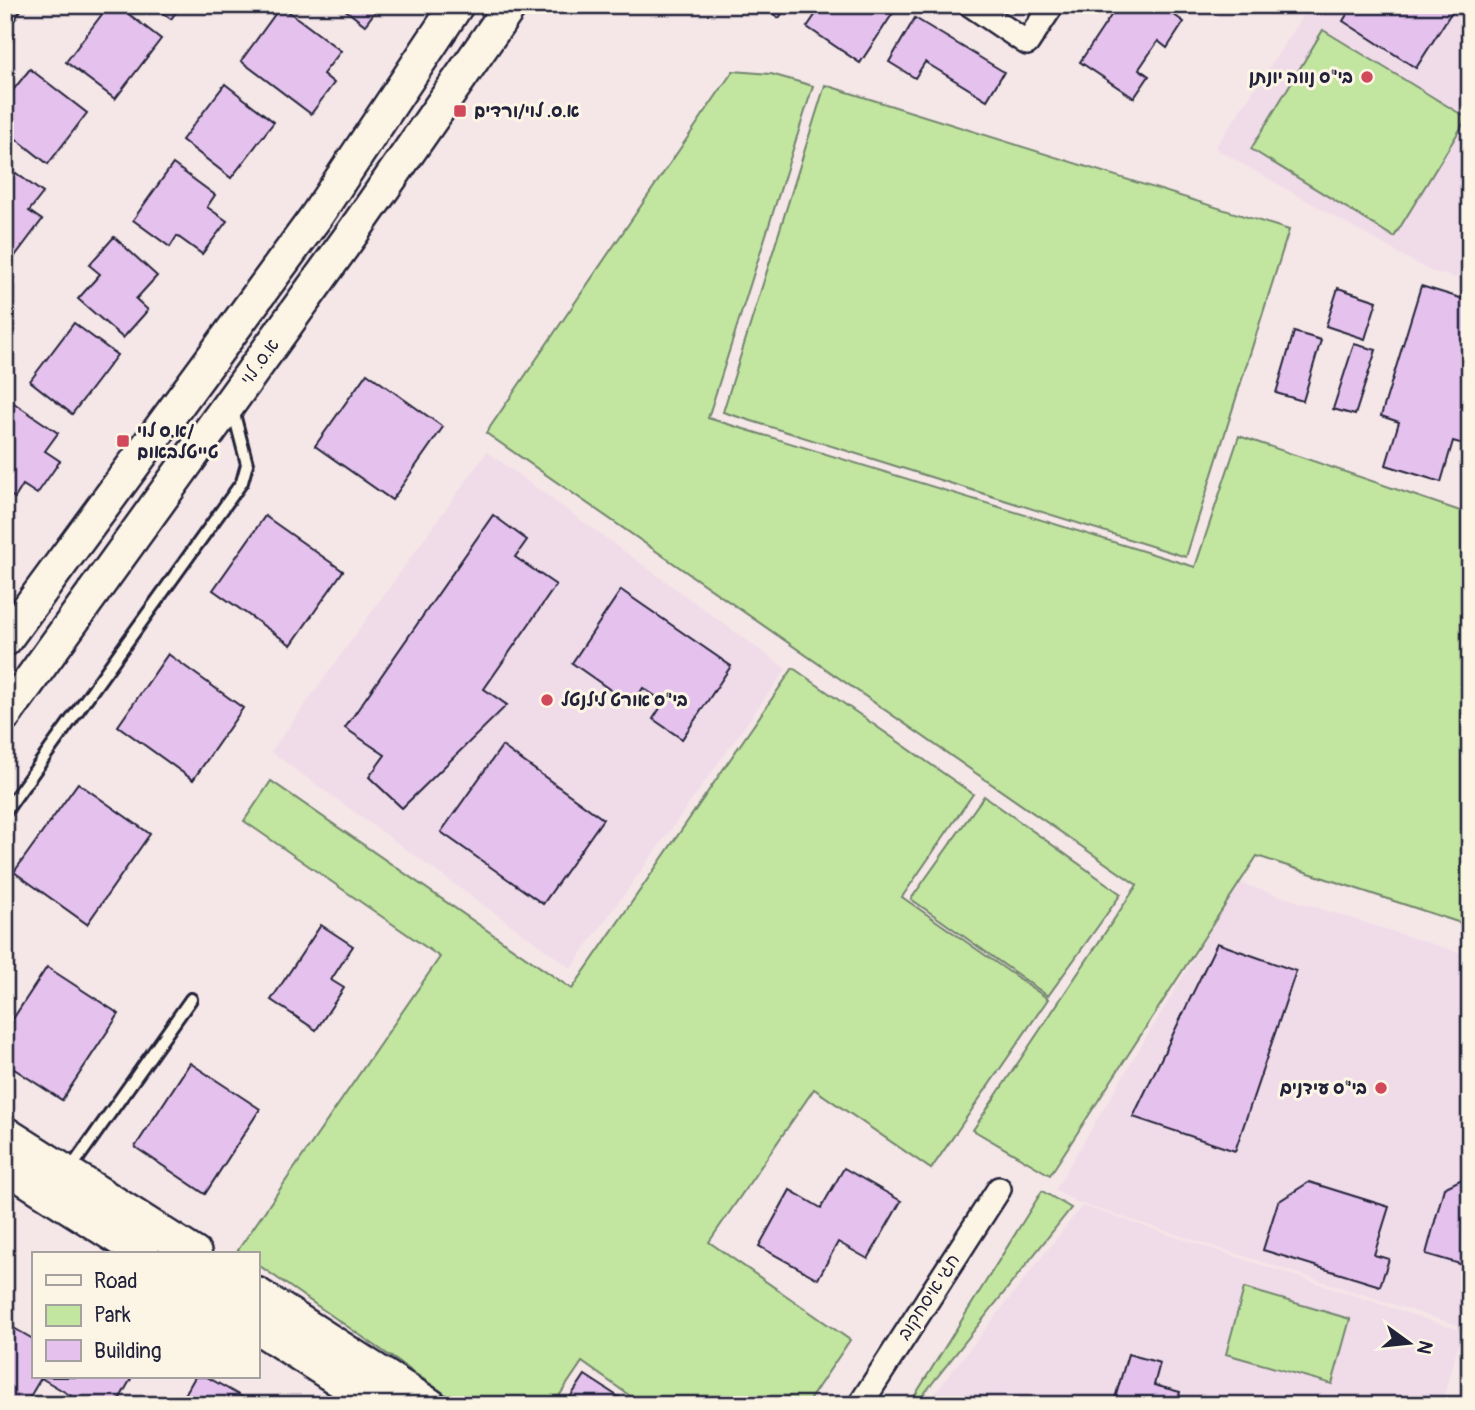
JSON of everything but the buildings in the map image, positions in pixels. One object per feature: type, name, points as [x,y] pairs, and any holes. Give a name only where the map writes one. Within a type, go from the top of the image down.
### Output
[{"type":"main road","points":[[5,640],[316,218],[457,5]]},
{"type":"main road","name":"א.ס. לוי","points":[[5,715],[511,5]]},
{"type":"main road","points":[[5,1133],[192,1252]]},
{"type":"main road","points":[[5,1166],[140,1252]]},
{"type":"main road","points":[[259,1295],[430,1405]]},
{"type":"main road","points":[[259,1328],[379,1405]]},
{"type":"street","points":[[5,11],[9,5]]},
{"type":"street","points":[[971,5],[1027,43],[1052,5]]},
{"type":"street","name":"חגי איסחקוב","points":[[860,1405],[999,1189]]},
{"type":"lane","points":[[5,812],[242,482],[247,464],[230,402]]},
{"type":"lane","points":[[68,1173],[191,999]]},
{"type":"shaded area","name":"בי\"ס נווה יונתן","points":[[1311,5],[1470,5],[1470,281],[1430,271],[1215,148]]},
{"type":"shaded area","points":[[487,452],[786,669],[571,968],[271,752]]},
{"type":"shaded area","points":[[1239,883],[1470,956],[1470,1329],[1079,1203],[1055,1190]]},
{"type":"shaded area","points":[[1082,1206],[1462,1331],[1441,1405],[926,1405]]},
{"type":"green space","points":[[1323,30],[1467,118],[1394,237],[1251,149]]},
{"type":"green space","points":[[733,71],[771,74],[813,86],[708,418],[1195,567],[1239,436],[1463,512],[1470,493],[1470,926],[1257,856],[1050,1175],[973,1130],[1137,885],[486,433]]},
{"type":"green space","points":[[825,85],[1289,230],[1186,557],[723,412]]},
{"type":"green space","points":[[793,668],[973,794],[902,897],[1048,999],[931,1169],[814,1089],[709,1242],[850,1340],[806,1405],[643,1405],[582,1362],[553,1405],[461,1405],[259,1265],[259,1252],[238,1250],[440,957],[244,821],[271,781],[572,989]]},
{"type":"green space","points":[[984,796],[1121,894],[1048,996],[911,899]]},
{"type":"green space","points":[[1042,1191],[1071,1208],[915,1405],[909,1405]]},
{"type":"green space","points":[[1244,1288],[1350,1319],[1332,1384],[1226,1354]]},
{"type":"place","name":"בי\"ס נווה יונתן","points":[[1367,77]]},
{"type":"place","name":"א.ס. לוי/ורדים","points":[[460,111]]},
{"type":"place","name":"א.ס לוי/ טייטלבאום","points":[[123,441]]},
{"type":"place","name":"בי\"ס אורט לילנטל","points":[[547,700]]},
{"type":"place","name":"בי\"ס עידנים","points":[[1381,1088]]}]
